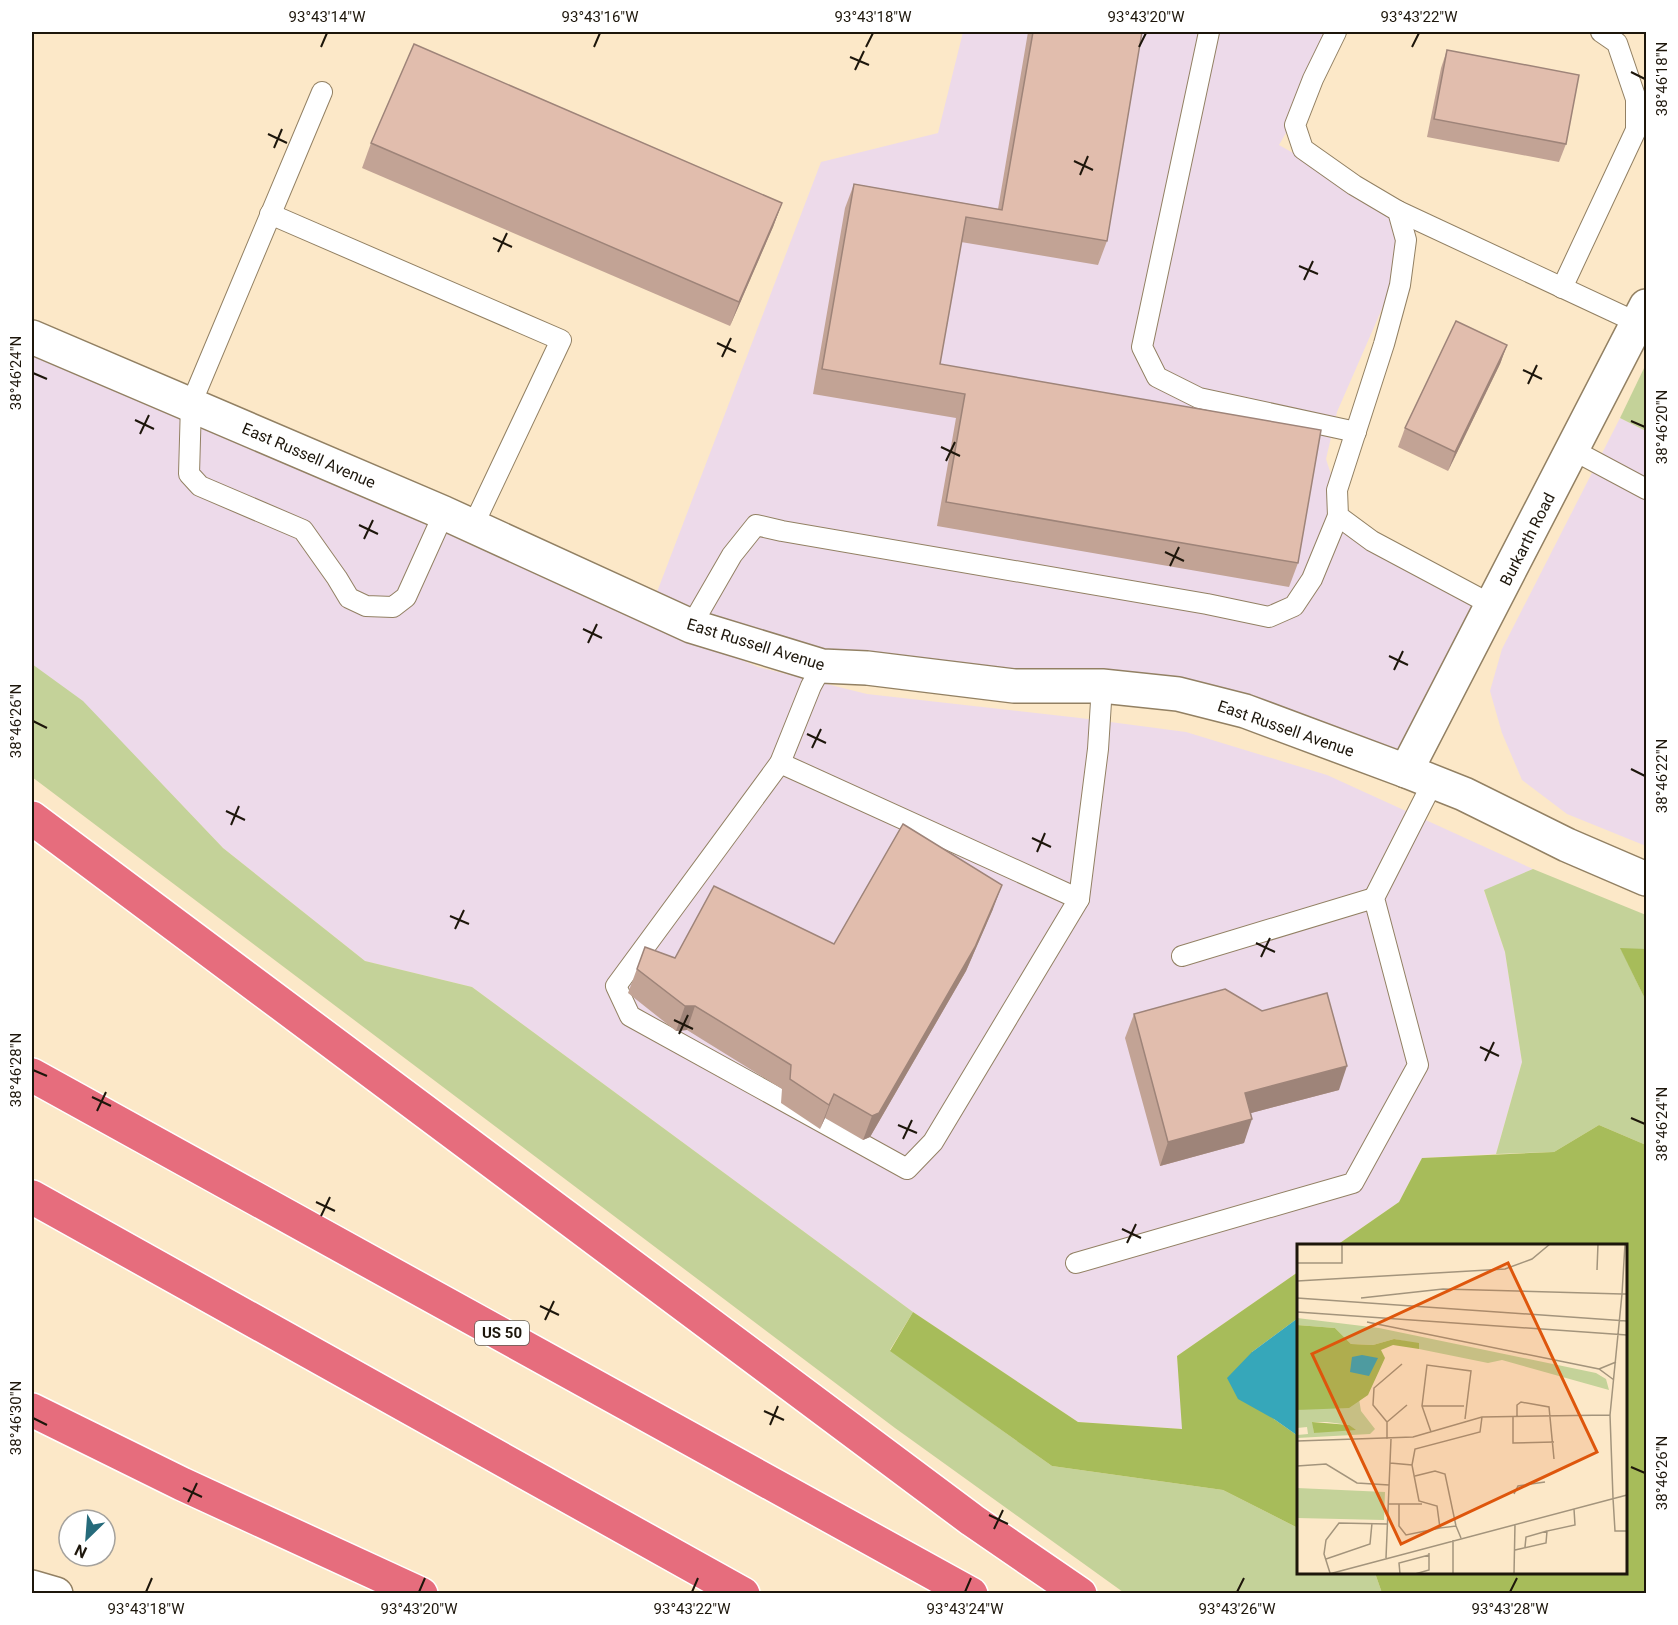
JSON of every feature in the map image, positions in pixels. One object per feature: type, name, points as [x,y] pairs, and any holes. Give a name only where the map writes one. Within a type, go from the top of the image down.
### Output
[{"type":"highway","points":[[32,818],[972,1520],[1080,1593]]},
{"type":"highway","name":"US 50","points":[[32,1075],[971,1593]]},
{"type":"highway","points":[[32,1197],[743,1593]]},
{"type":"highway","points":[[32,1410],[182,1484],[421,1593]]},
{"type":"street","name":"Burkarth Road","points":[[1420,777],[1492,605],[1642,314]]},
{"type":"street","name":"East Russell Avenue","points":[[32,337],[459,520],[692,626],[822,666],[867,668],[1014,686],[1102,686],[1178,694],[1245,711],[1464,794],[1567,845],[1647,879]]},
{"type":"street","points":[[32,1587],[56,1593]]},
{"type":"lane","points":[[1209,32],[1142,347],[1157,376],[1199,398],[1356,432]]},
{"type":"lane","points":[[1336,32],[1313,79],[1295,125],[1303,149],[1354,185],[1398,211],[1562,288],[1642,314]]},
{"type":"lane","points":[[1562,288],[1636,130],[1636,99],[1617,43],[1601,32]]},
{"type":"lane","points":[[270,214],[561,340],[459,520],[406,597],[393,607],[366,606],[350,598],[303,530],[200,486],[189,474],[191,404],[270,214],[322,92]]},
{"type":"lane","points":[[692,626],[732,555],[756,525],[1269,617],[1294,606],[1311,579],[1338,516],[1337,490],[1384,344],[1400,285],[1406,240],[1398,211]]},
{"type":"lane","points":[[1573,450],[1647,489]]},
{"type":"lane","points":[[1338,516],[1372,541],[1492,605]]},
{"type":"lane","points":[[822,666],[811,686],[780,763],[616,986],[630,1016],[907,1169],[933,1142],[1079,899],[1098,749],[1102,686]]},
{"type":"lane","points":[[780,763],[1079,899]]},
{"type":"lane","points":[[1076,1263],[1353,1183],[1418,1065],[1374,898],[1420,777]]},
{"type":"lane","points":[[1182,956],[1374,898]]},
{"type":"shaded area","points":[[963,32],[1344,32],[1279,145],[1419,224],[1337,412],[1326,459],[1339,499],[1361,535],[1477,598],[1400,755],[1245,711],[1014,686],[691,626],[657,592],[821,162],[938,133]]},
{"type":"shaded area","points":[[32,353],[758,667],[867,694],[1186,732],[1327,775],[1533,869],[1484,891],[1505,952],[1522,1062],[1496,1154],[1422,1158],[1399,1202],[1338,1244],[1297,1244],[1297,1273],[1177,1356],[1183,1429],[1078,1422],[913,1312],[472,987],[365,961],[223,848],[83,702],[32,664]]},
{"type":"shaded area","points":[[1620,418],[1646,431],[1646,846],[1567,814],[1522,780],[1502,733],[1490,691],[1502,649]]},
{"type":"green space","points":[[1646,364],[1646,431],[1620,418]]},
{"type":"green space","points":[[32,664],[83,701],[223,848],[365,961],[472,987],[913,1312],[890,1350],[1052,1466],[1223,1490],[1297,1527],[1297,1574],[1375,1574],[1382,1593],[1126,1594],[895,1428],[32,777]]},
{"type":"green space","points":[[1533,869],[1646,915],[1646,949],[1621,949],[1646,1001],[1646,1145],[1599,1125],[1554,1152],[1496,1154],[1522,1062],[1505,952],[1484,890]]},
{"type":"green space","points":[[1620,948],[1646,949],[1646,1001]]},
{"type":"green space","points":[[1599,1125],[1646,1145],[1646,1593],[1382,1593],[1375,1574],[1627,1574],[1627,1244],[1338,1244],[1399,1202],[1422,1158],[1554,1152]]},
{"type":"green space","points":[[1297,1273],[1297,1319],[1252,1352],[1274,1419],[1297,1435],[1297,1527],[1223,1490],[1052,1466],[890,1351],[913,1312],[1078,1422],[1182,1429],[1177,1356]]},
{"type":"water","points":[[1297,1319],[1297,1435],[1274,1419],[1238,1399],[1227,1378],[1252,1352]]},
{"type":"building","points":[[1033,32],[1142,32],[1107,241],[966,217],[940,364],[1321,430],[1298,563],[946,502],[965,394],[822,369],[854,184],[1002,210]]},
{"type":"building","points":[[414,44],[782,203],[739,302],[371,143]]},
{"type":"building","points":[[1447,50],[1579,75],[1566,144],[1434,119]]},
{"type":"building","points":[[1456,321],[1507,345],[1455,452],[1405,428]]},
{"type":"building","points":[[903,824],[1002,885],[975,947],[879,1113],[872,1116],[834,1094],[829,1105],[790,1079],[791,1065],[695,1006],[685,1006],[637,969],[645,947],[675,958],[714,886],[834,944]]},
{"type":"building","points":[[1225,989],[1262,1011],[1327,993],[1347,1066],[1245,1093],[1252,1119],[1168,1142],[1134,1014]]}]
